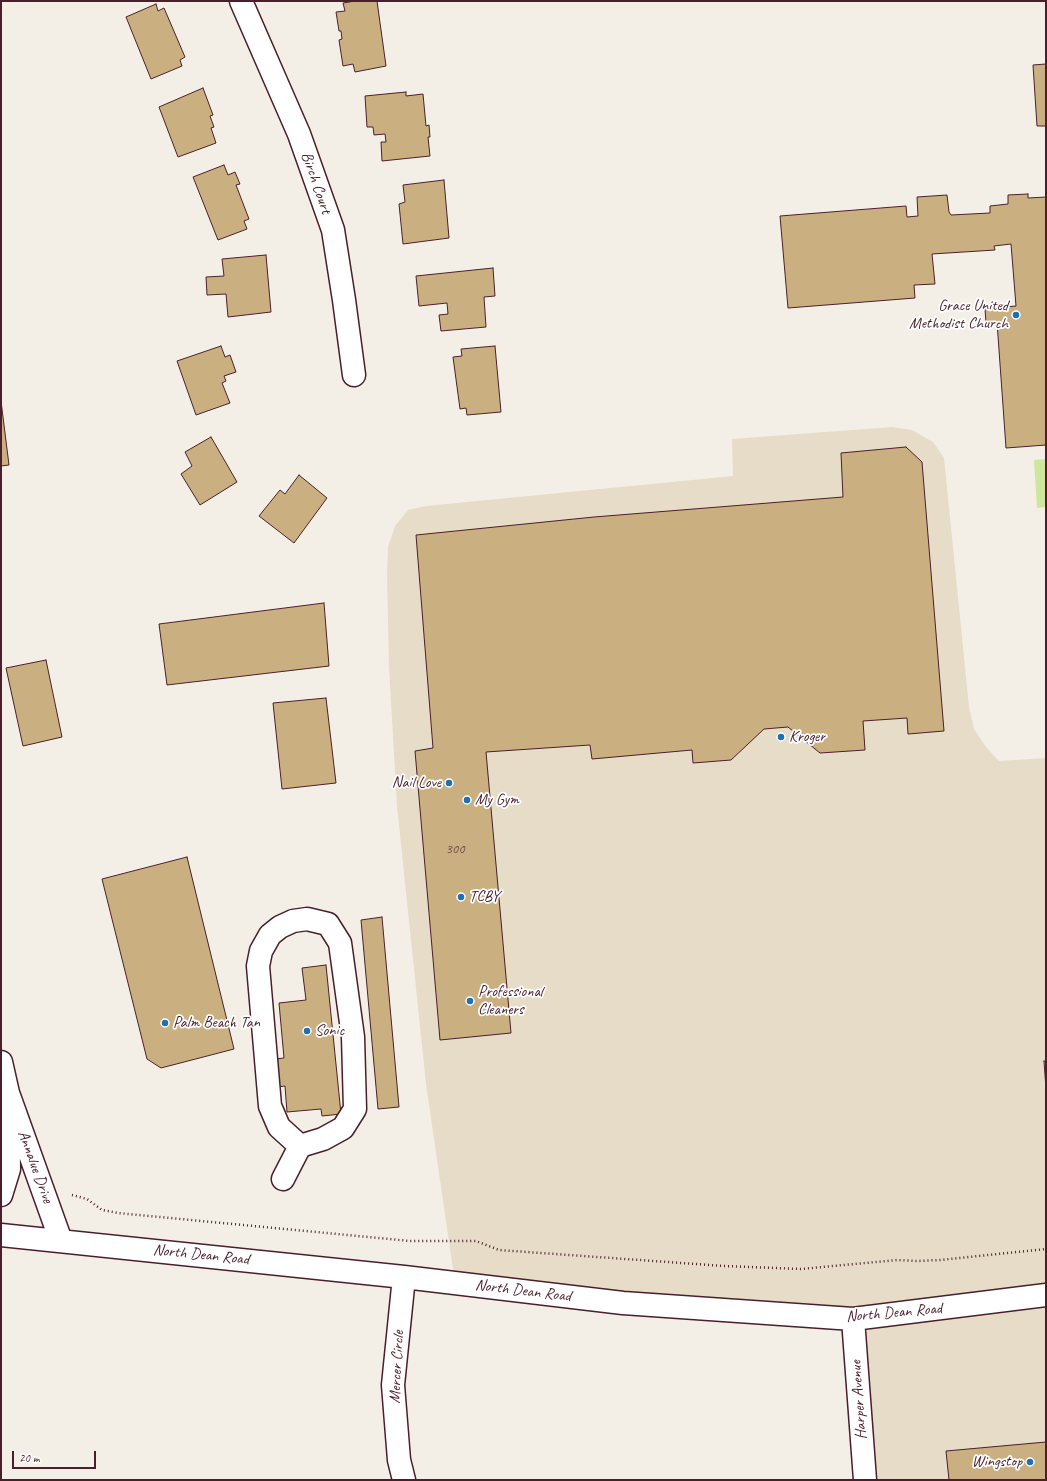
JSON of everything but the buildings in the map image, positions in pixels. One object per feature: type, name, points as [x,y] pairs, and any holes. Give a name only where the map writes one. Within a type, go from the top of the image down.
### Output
[{"type":"street","name":"Birch Court","points":[[241,1],[299,134],[332,230],[344,300],[354,375]]},
{"type":"street","points":[[283,1179],[300,1146],[323,1138],[343,1128],[355,1109],[353,1037],[340,943],[328,924],[307,919],[293,921],[280,927],[270,935],[262,951],[258,966],[270,1106],[279,1127],[300,1146]]},
{"type":"street","name":"Annalue Drive","points":[[1,1062],[8,1093],[61,1241]]},
{"type":"street","name":"Annalue Drive","points":[[1,1195],[9,1169],[8,1093]]},
{"type":"street","name":"North Dean Road","points":[[1,1235],[404,1277],[623,1302],[853,1319],[1046,1295]]},
{"type":"street","name":"Mercer Circle","points":[[404,1277],[393,1385],[400,1460],[404,1480]]},
{"type":"street","name":"Harper Avenue","points":[[853,1319],[865,1480]]},
{"type":"path","points":[[44,1191],[87,1199],[102,1210],[118,1213],[410,1241],[476,1241],[499,1250],[724,1266],[801,1269],[897,1260],[940,1260],[1046,1248]]},
{"type":"shaded area","points":[[892,427],[912,430],[933,442],[944,458],[969,707],[974,729],[986,747],[999,761],[1046,758],[1046,1480],[865,1480],[853,1319],[455,1283],[426,1084],[397,806],[389,667],[387,575],[388,547],[395,526],[408,510],[426,506],[733,476],[732,439]]},
{"type":"green space","points":[[1046,459],[1046,507],[1037,508],[1034,460]]},
{"type":"place","name":"Grace United Methodist Church","points":[[1016,315]]},
{"type":"place","name":"Kroger","points":[[781,737]]},
{"type":"place","name":"Nail Love","points":[[449,783]]},
{"type":"place","name":"My Gym","points":[[467,800]]},
{"type":"place","name":"TCBY","points":[[461,897]]},
{"type":"place","name":"Professional Cleaners","points":[[470,1001]]},
{"type":"place","name":"Palm Beach Tan","points":[[165,1023]]},
{"type":"place","name":"Sonic","points":[[307,1031]]},
{"type":"place","name":"Wingstop","points":[[1030,1462]]}]
